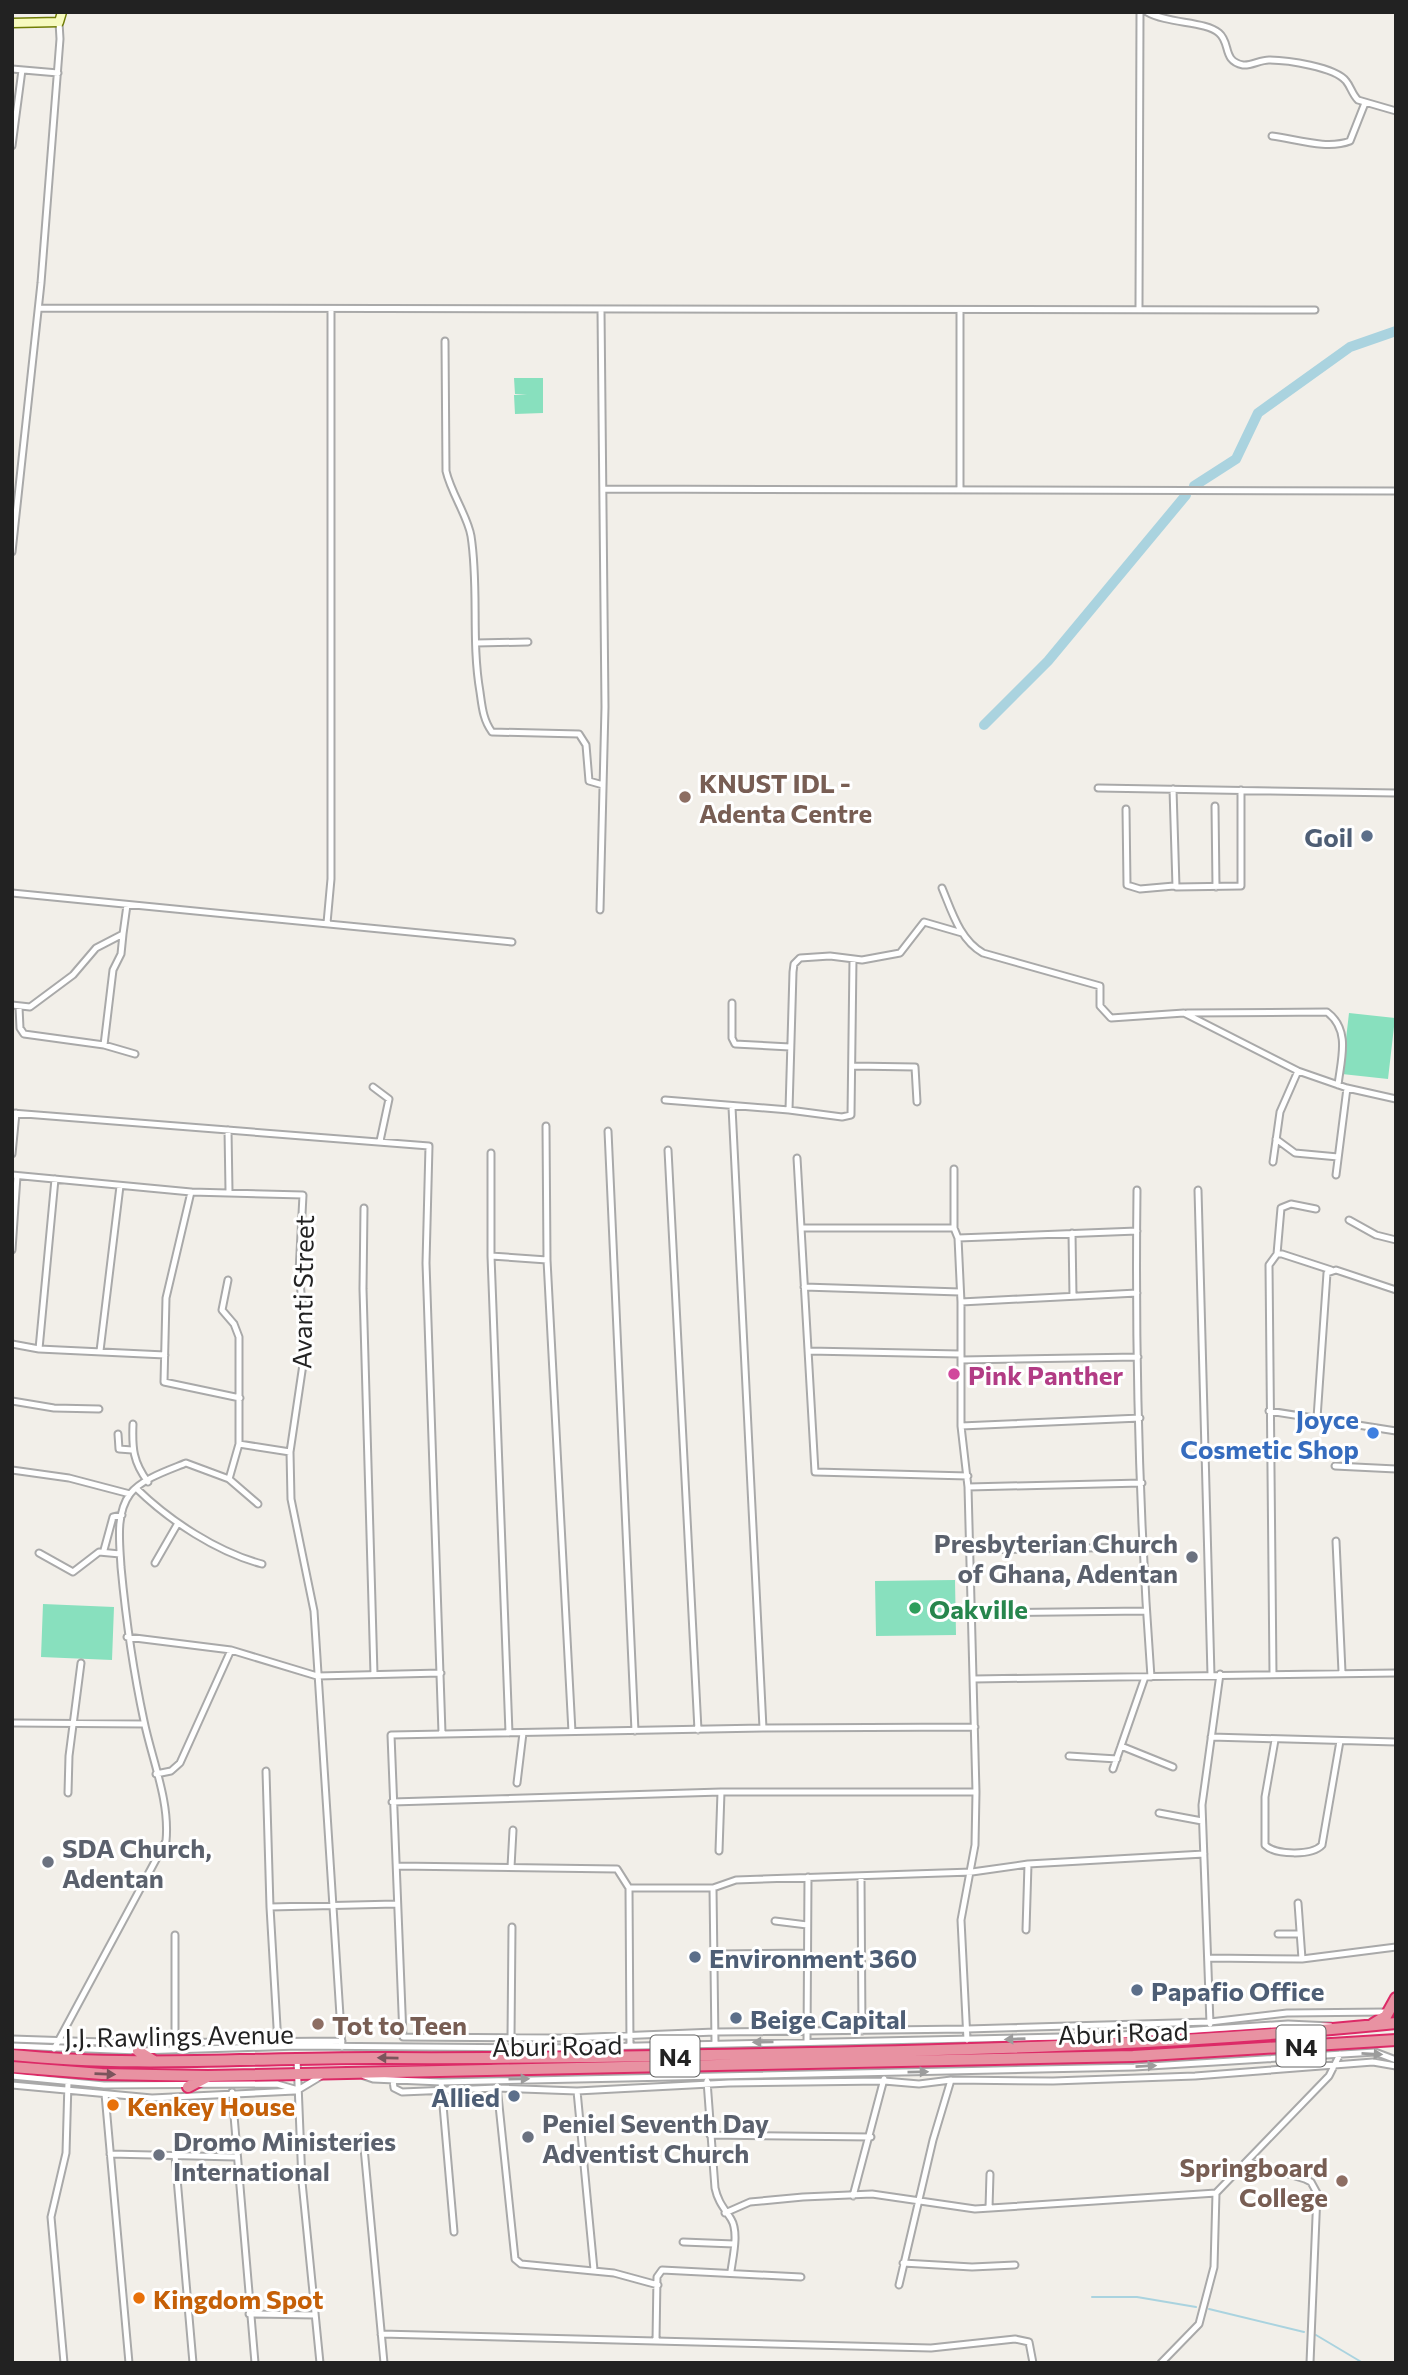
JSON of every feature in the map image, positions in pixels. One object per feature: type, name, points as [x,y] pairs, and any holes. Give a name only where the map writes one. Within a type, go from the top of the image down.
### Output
[{"type":"highway","points":[[1370,2026],[1389,2011],[1396,1998]]},
{"type":"highway","name":"J.J. Rawlings Avenue","points":[[12,2056],[68,2061],[297,2065],[348,2057],[1106,2041],[1396,2023]]},
{"type":"highway","points":[[1363,2042],[1376,2035],[1396,2032]]},
{"type":"highway","name":"Aburi Road","points":[[13,2073],[208,2076],[297,2065],[326,2073],[845,2068],[1206,2057],[1396,2040]]},
{"type":"highway","points":[[138,2051],[154,2061]]},
{"type":"highway","points":[[188,2087],[208,2076]]},
{"type":"street","points":[[12,552],[39,308],[58,73],[59,22],[62,12]]},
{"type":"street","points":[[1139,307],[1140,12]]},
{"type":"street","points":[[1147,12],[1160,20],[1213,29],[1225,41],[1226,54],[1242,64],[1270,60],[1290,61],[1332,72],[1347,82],[1353,95],[1365,103],[1396,111]]},
{"type":"street","points":[[12,23],[59,22]]},
{"type":"street","points":[[12,69],[58,73]]},
{"type":"street","points":[[12,146],[22,70]]},
{"type":"street","points":[[1272,136],[1324,144],[1343,144],[1350,141],[1356,118],[1365,103]]},
{"type":"street","points":[[39,308],[960,310],[1139,307],[1315,310]]},
{"type":"street","points":[[327,923],[331,879],[331,309]]},
{"type":"street","points":[[600,910],[603,785],[601,310]]},
{"type":"street","points":[[960,310],[960,490]]},
{"type":"street","points":[[445,341],[446,471],[450,490],[471,534],[475,669],[485,724],[492,732],[579,734],[586,745],[589,780],[603,785]]},
{"type":"street","points":[[603,489],[1396,491]]},
{"type":"street","points":[[476,643],[528,642]]},
{"type":"street","points":[[1098,788],[1396,793]]},
{"type":"street","points":[[1173,789],[1174,886]]},
{"type":"street","points":[[1126,808],[1127,885],[1140,889],[1241,886],[1241,790]]},
{"type":"street","points":[[1214,806],[1216,887]]},
{"type":"street","points":[[942,888],[962,933],[972,947],[983,953],[1100,986],[1100,1006],[1111,1018],[1184,1013],[1326,1012],[1336,1021],[1343,1037],[1338,1085]]},
{"type":"street","points":[[12,893],[512,942]]},
{"type":"street","points":[[104,1045],[113,971],[121,954],[127,905]]},
{"type":"street","points":[[789,1110],[794,964],[800,958],[853,959],[900,953],[924,922],[962,933]]},
{"type":"street","points":[[12,1005],[30,1007],[49,995],[96,948],[123,934]]},
{"type":"street","points":[[665,1100],[851,1115],[853,959]]},
{"type":"street","points":[[732,1003],[732,1038],[735,1044],[790,1047]]},
{"type":"street","points":[[19,1007],[20,1028],[24,1034],[104,1045],[135,1054]]},
{"type":"street","points":[[1184,1013],[1298,1071],[1347,1088],[1396,1099]]},
{"type":"street","points":[[853,1066],[915,1067],[917,1102]]},
{"type":"street","points":[[1273,1162],[1286,1094],[1298,1071]]},
{"type":"street","points":[[373,1087],[389,1099],[380,1141]]},
{"type":"street","points":[[1336,1175],[1347,1088]]},
{"type":"street","points":[[732,1107],[763,1728]]},
{"type":"street","points":[[12,1154],[14,1113],[380,1141],[427,1145],[430,1148],[426,1263],[442,1733]]},
{"type":"street","points":[[546,1126],[547,1260],[572,1732]]},
{"type":"street","points":[[228,1130],[229,1191]]},
{"type":"street","points":[[608,1131],[635,1731]]},
{"type":"street","points":[[1276,1139],[1295,1153],[1338,1157]]},
{"type":"street","points":[[668,1150],[698,1730]]},
{"type":"street","points":[[491,1153],[491,1256],[509,1733]]},
{"type":"street","points":[[797,1158],[815,1472],[968,1476]]},
{"type":"street","points":[[954,1169],[954,1228],[958,1238],[961,1301],[961,1426],[968,1476],[976,1793],[972,1872],[961,1920],[967,2040]]},
{"type":"street","points":[[12,1250],[15,1176]]},
{"type":"street","name":"Avanti Street","points":[[15,1176],[191,1192],[299,1194],[304,1200],[299,1261],[306,1344],[290,1452],[293,1516],[314,1611],[342,2044]]},
{"type":"street","points":[[39,1349],[55,1179]]},
{"type":"street","points":[[100,1351],[120,1186]]},
{"type":"street","points":[[1198,1190],[1211,1675]]},
{"type":"street","points":[[1114,1769],[1148,1677],[1138,1357],[1137,1191]]},
{"type":"street","points":[[191,1192],[166,1298],[164,1382],[240,1398]]},
{"type":"street","points":[[1273,1674],[1269,1265],[1277,1254],[1282,1208],[1290,1204],[1316,1209]]},
{"type":"street","points":[[364,1208],[363,1289],[374,1674]]},
{"type":"street","points":[[1349,1220],[1376,1235],[1396,1240]]},
{"type":"street","points":[[801,1228],[954,1228]]},
{"type":"street","points":[[958,1238],[1137,1231]]},
{"type":"street","points":[[1072,1233],[1073,1296]]},
{"type":"street","points":[[1277,1254],[1396,1290]]},
{"type":"street","points":[[491,1256],[547,1260]]},
{"type":"street","points":[[1317,1418],[1325,1278],[1331,1270]]},
{"type":"street","points":[[228,1280],[222,1310],[234,1324],[239,1337],[240,1398],[239,1444],[229,1479]]},
{"type":"street","points":[[804,1287],[960,1292]]},
{"type":"street","points":[[961,1301],[1137,1293]]},
{"type":"street","points":[[12,1344],[39,1349],[164,1355]]},
{"type":"street","points":[[808,1351],[961,1357],[1138,1357]]},
{"type":"street","points":[[12,1401],[54,1408],[99,1409]]},
{"type":"street","points":[[1269,1411],[1396,1431]]},
{"type":"street","points":[[961,1426],[1140,1418]]},
{"type":"street","points":[[133,1424],[132,1450],[135,1464],[148,1482]]},
{"type":"street","points":[[118,1434],[119,1449],[132,1450]]},
{"type":"street","points":[[239,1444],[290,1452]]},
{"type":"street","points":[[54,2049],[161,1857],[169,1821],[144,1724],[127,1637],[120,1553],[122,1515],[130,1494],[167,1471],[189,1463],[229,1479],[258,1504]]},
{"type":"street","points":[[1335,1466],[1396,1469]]},
{"type":"street","points":[[12,1469],[69,1478],[130,1494]]},
{"type":"street","points":[[968,1487],[1142,1483]]},
{"type":"street","points":[[137,1489],[178,1523],[243,1558],[262,1564]]},
{"type":"street","points":[[39,1553],[73,1572],[104,1550],[113,1517],[122,1515]]},
{"type":"street","points":[[155,1563],[178,1523]]},
{"type":"street","points":[[1336,1541],[1342,1672]]},
{"type":"street","points":[[970,1550],[1143,1547]]},
{"type":"street","points":[[104,1550],[120,1553]]},
{"type":"street","points":[[972,1613],[1146,1611]]},
{"type":"street","points":[[127,1637],[230,1650],[317,1676],[441,1673]]},
{"type":"street","points":[[156,1774],[171,1771],[180,1763],[230,1650]]},
{"type":"street","points":[[68,1794],[81,1663]]},
{"type":"street","points":[[974,1679],[1396,1673]]},
{"type":"street","points":[[1210,2031],[1202,1821],[1220,1674]]},
{"type":"street","points":[[12,1723],[144,1724]]},
{"type":"street","points":[[403,2047],[391,1735],[975,1727]]},
{"type":"street","points":[[517,1783],[523,1733]]},
{"type":"street","points":[[1211,1737],[1396,1742]]},
{"type":"street","points":[[1275,1740],[1265,1797],[1265,1845],[1271,1850],[1310,1852],[1322,1845],[1340,1741]]},
{"type":"street","points":[[1121,1746],[1173,1767]]},
{"type":"street","points":[[1069,1756],[1117,1759]]},
{"type":"street","points":[[266,1772],[278,2044]]},
{"type":"street","points":[[393,1802],[721,1792],[976,1793]]},
{"type":"street","points":[[719,1850],[721,1792]]},
{"type":"street","points":[[1159,1813],[1202,1821]]},
{"type":"street","points":[[511,1867],[513,1830]]},
{"type":"street","points":[[629,1888],[713,1888],[736,1880],[972,1872],[1028,1864],[1204,1854]]},
{"type":"street","points":[[1026,1930],[1028,1864]]},
{"type":"street","points":[[397,1866],[612,1868],[622,1873],[629,1888],[630,2046]]},
{"type":"street","points":[[807,2042],[808,1877]]},
{"type":"street","points":[[861,1877],[862,2041]]},
{"type":"street","points":[[713,1888],[715,2043]]},
{"type":"street","points":[[1298,1903],[1302,1959]]},
{"type":"street","points":[[270,1907],[396,1904]]},
{"type":"street","points":[[775,1921],[807,1925]]},
{"type":"street","points":[[511,2038],[512,1927]]},
{"type":"street","points":[[1278,1934],[1300,1934]]},
{"type":"street","points":[[175,1935],[175,2051]]},
{"type":"street","points":[[1208,1958],[1302,1959],[1396,1947]]},
{"type":"street","points":[[714,1954],[806,1952]]},
{"type":"street","points":[[402,2037],[587,2038],[715,2032],[967,2029],[1210,2022],[1263,2014],[1389,2011]]},
{"type":"street","points":[[12,2039],[58,2042],[342,2044],[493,2054],[587,2047],[715,2043],[807,2042],[823,2047],[862,2041],[1106,2041],[1288,2024],[1317,2023],[1337,2028]]},
{"type":"street","points":[[587,2038],[587,2047]]},
{"type":"street","points":[[12,2046],[175,2051],[278,2044]]},
{"type":"street","points":[[355,2072],[373,2079],[441,2082],[845,2068],[884,2072],[955,2071],[1206,2057],[1375,2052],[1396,2060]]},
{"type":"street","points":[[725,2213],[750,2202],[872,2194],[918,2199],[960,2208],[989,2208],[1216,2193],[1249,2162],[1335,2067],[1340,2054]]},
{"type":"street","points":[[393,2080],[394,2088],[402,2092],[497,2088],[576,2091],[707,2083],[884,2081],[919,2084],[951,2080],[1053,2081],[1335,2067],[1373,2062],[1396,2066]]},
{"type":"street","points":[[297,2065],[302,2182],[320,2363]]},
{"type":"street","points":[[899,2285],[918,2199],[955,2071]]},
{"type":"street","points":[[853,2196],[871,2137],[884,2072]]},
{"type":"street","points":[[12,2091],[13,2073],[104,2085],[188,2087],[277,2084],[298,2090]]},
{"type":"street","points":[[13,2085],[152,2098],[298,2090],[326,2073]]},
{"type":"street","points":[[706,2074],[715,2188],[725,2213],[732,2220],[734,2244],[731,2271]]},
{"type":"street","points":[[638,2076],[638,2088]]},
{"type":"street","points":[[496,2080],[515,2259],[521,2264],[554,2269],[594,2270],[658,2285]]},
{"type":"street","points":[[64,2363],[51,2217],[66,2152],[68,2082]]},
{"type":"street","points":[[441,2082],[454,2232]]},
{"type":"street","points":[[104,2085],[129,2363]]},
{"type":"street","points":[[232,2086],[255,2363]]},
{"type":"street","points":[[576,2091],[594,2270]]},
{"type":"street","points":[[710,2135],[871,2137]]},
{"type":"street","points":[[363,2137],[384,2363]]},
{"type":"street","points":[[110,2154],[236,2157]]},
{"type":"street","points":[[175,2155],[193,2363]]},
{"type":"street","points":[[1249,2162],[1305,2179],[1311,2182],[1317,2193],[1310,2363]]},
{"type":"street","points":[[989,2208],[990,2174]]},
{"type":"street","points":[[1161,2363],[1199,2325],[1214,2267],[1216,2193]]},
{"type":"street","points":[[683,2242],[734,2244]]},
{"type":"street","points":[[903,2263],[972,2267],[1015,2265]]},
{"type":"street","points":[[656,2342],[658,2273],[666,2268],[801,2277]]},
{"type":"street","points":[[249,2314],[315,2315]]},
{"type":"street","points":[[381,2334],[931,2348],[1023,2339],[1032,2348],[1033,2363]]},
{"type":"green space","points":[[514,378],[543,378],[543,413],[515,414],[514,395],[527,395],[515,394]]},
{"type":"green space","points":[[1349,1013],[1395,1018],[1388,1079],[1342,1074]]},
{"type":"green space","name":"Oakville","points":[[955,1580],[956,1635],[876,1636],[875,1581]]},
{"type":"green space","points":[[43,1604],[114,1607],[112,1660],[41,1657]]},
{"type":"waterway","points":[[1194,486],[1236,459],[1258,413],[1350,347],[1396,331]]},
{"type":"waterway","points":[[984,725],[1048,661],[1186,495]]},
{"type":"waterway","points":[[1092,2297],[1137,2297],[1196,2307]]},
{"type":"waterway","points":[[1209,2309],[1304,2332]]},
{"type":"waterway","points":[[1316,2335],[1363,2363]]},
{"type":"place","name":"KNUST IDL - Adenta Centre","points":[[685,797]]},
{"type":"place","name":"Goil","points":[[1367,836]]},
{"type":"place","name":"Pink Panther","points":[[954,1374]]},
{"type":"place","name":"Joyce Cosmetic Shop","points":[[1373,1433]]},
{"type":"place","name":"Presbyterian Church of Ghana, Adentan","points":[[1192,1557]]},
{"type":"place","name":"Oakville","points":[[915,1608]]},
{"type":"place","name":"SDA Church, Adentan","points":[[48,1862]]},
{"type":"place","name":"Environment 360","points":[[695,1957]]},
{"type":"place","name":"Papafio Office","points":[[1137,1990]]},
{"type":"place","name":"Beige Capital","points":[[736,2018]]},
{"type":"place","name":"Tot to Teen","points":[[318,2024]]},
{"type":"place","name":"Allied","points":[[514,2096]]},
{"type":"place","name":"Kenkey House","points":[[113,2105]]},
{"type":"place","name":"Peniel Seventh Day Adventist Church","points":[[528,2137]]},
{"type":"place","name":"Dromo Ministeries International","points":[[159,2155]]},
{"type":"place","name":"Springboard College","points":[[1342,2181]]},
{"type":"place","name":"Kingdom Spot","points":[[139,2298]]}]
